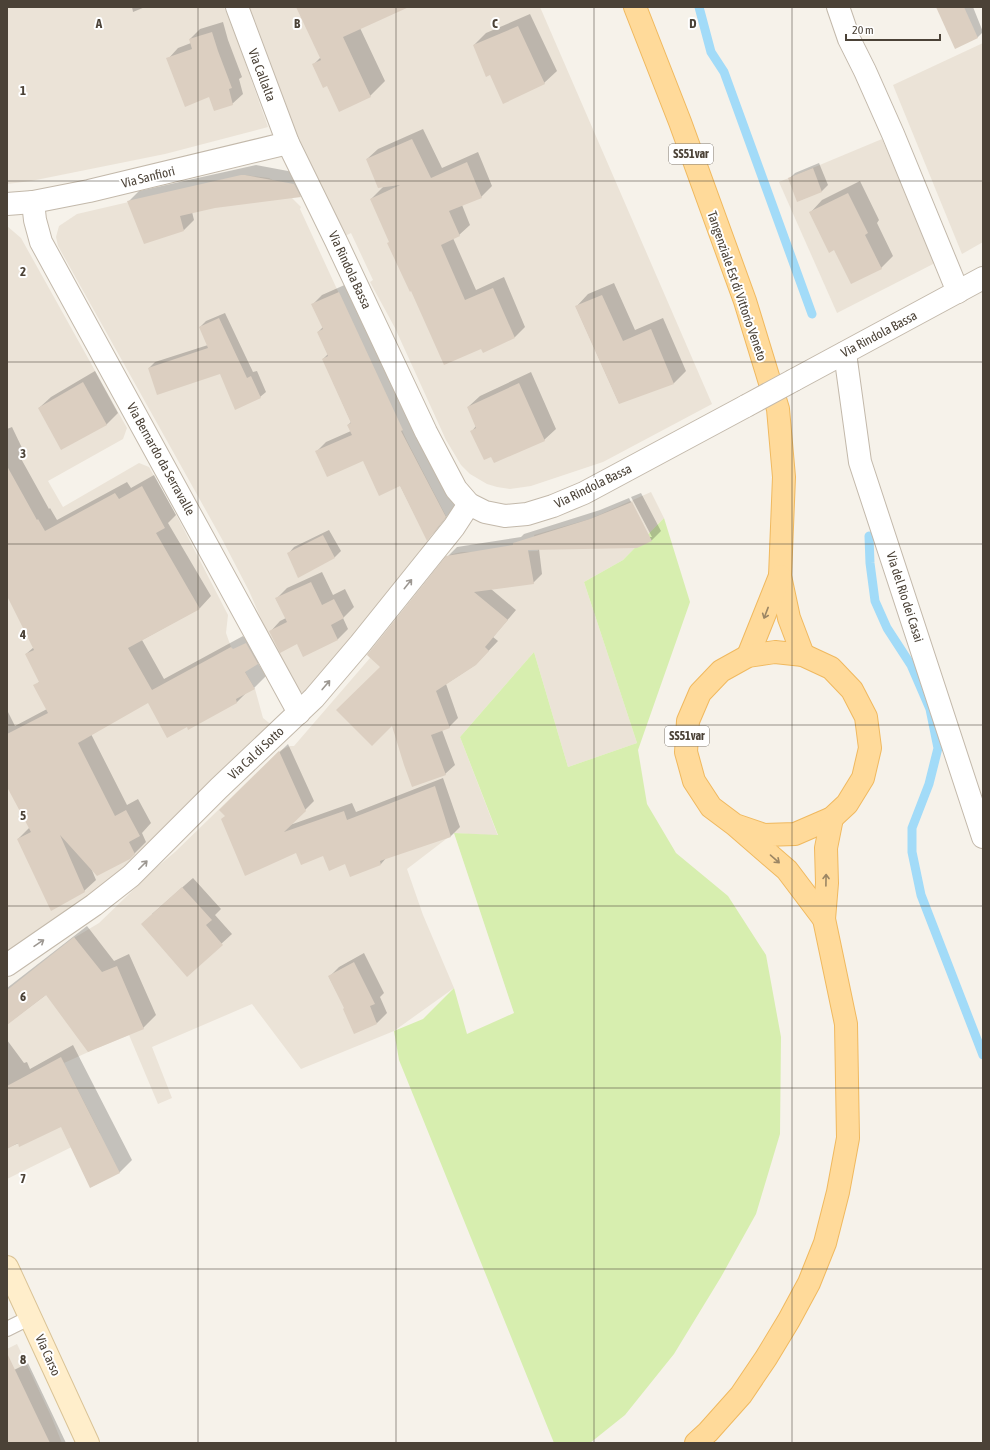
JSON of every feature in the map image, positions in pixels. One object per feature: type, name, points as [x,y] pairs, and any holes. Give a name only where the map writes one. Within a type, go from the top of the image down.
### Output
[{"type":"main road","name":"Tangenziale Est di Vittorio Veneto","points":[[634,7],[680,122],[745,301],[778,409],[784,477],[780,576],[789,618],[803,655]]},
{"type":"main road","name":"Tangenziale Est di Vittorio Veneto","points":[[748,656],[780,576]]},
{"type":"main road","name":"SS51var","points":[[775,652],[803,655],[831,668],[852,690],[866,717],[870,748],[863,778],[847,804],[832,818],[795,834],[764,834],[735,825],[711,807],[694,781],[686,752],[688,721],[700,693],[721,671],[748,656],[775,652]]},
{"type":"main road","points":[[696,1443],[708,1432],[741,1395],[789,1320],[809,1283],[825,1243],[838,1192],[848,1138],[846,1024],[824,919],[827,882],[826,848],[832,818]]},
{"type":"main road","points":[[735,825],[787,870],[824,919]]},
{"type":"street","name":"Via Callalta","points":[[237,7],[288,143]]},
{"type":"street","points":[[838,7],[849,39],[887,120],[958,292]]},
{"type":"street","name":"Via Sanfiori","points":[[7,204],[33,202],[89,192],[288,143]]},
{"type":"street","name":"Via Rindola Bassa","points":[[288,143],[426,432],[456,489],[469,504],[485,512],[505,516],[527,514],[553,506],[584,493],[983,278]]},
{"type":"street","name":"Via Bernardo da Serravalle","points":[[33,202],[35,220],[41,242],[299,713]]},
{"type":"street","name":"Via del Rio dei Casai","points":[[845,352],[860,462],[983,837]]},
{"type":"street","name":"Via Cal di Sotto","points":[[7,965],[94,905],[131,876],[219,788],[299,713],[314,698],[365,638],[454,527],[469,504]]},
{"type":"street","name":"Via Carso","points":[[7,1267],[88,1443]]},
{"type":"lane","points":[[7,1329],[31,1318]]},
{"type":"shaded area","points":[[7,7],[224,7],[268,127],[165,154],[31,181],[7,184]]},
{"type":"shaded area","points":[[247,7],[540,7],[712,404],[603,462],[531,486],[510,489],[497,487],[487,484],[470,474],[461,465],[446,440],[395,328],[370,282],[373,280],[351,233],[343,237],[289,121]]},
{"type":"shaded area","points":[[983,43],[983,242],[962,254],[893,85]]},
{"type":"shaded area","points":[[882,139],[937,262],[837,313],[779,182]]},
{"type":"shaded area","points":[[245,175],[269,178],[276,182],[301,207],[300,209],[407,441],[448,520],[313,686],[304,692],[299,692],[267,632],[249,591],[223,541],[58,246],[56,237],[59,226],[77,214]]},
{"type":"shaded area","points":[[7,226],[21,238],[127,428],[123,439],[48,481],[63,507],[139,463],[149,467],[179,520],[228,615],[226,633],[231,647],[255,689],[263,718],[274,727],[125,871],[113,875],[93,899],[7,952]]},
{"type":"shaded area","points":[[651,492],[664,518],[623,560],[584,582],[637,743],[568,767],[534,652],[460,737],[498,836],[454,833],[407,869],[423,915],[454,988],[394,1031],[301,1069],[252,1004],[152,1047],[172,1098],[158,1104],[129,1035],[95,1049],[64,1063],[100,1133],[7,1179],[7,990],[74,938],[99,923],[279,751],[290,746],[294,746],[370,658],[367,654],[447,558],[452,554],[462,552],[538,551],[534,535],[590,519]]},
{"type":"shaded area","points":[[17,1344],[62,1443],[7,1443],[7,1349]]},
{"type":"green space","points":[[664,518],[690,602],[638,750],[647,804],[676,853],[728,896],[766,955],[781,1037],[780,1134],[756,1214],[721,1277],[674,1354],[625,1415],[590,1443],[554,1443],[399,1060],[394,1031],[423,1019],[454,988],[467,1034],[514,1013],[454,833],[498,835],[460,737],[534,652],[568,767],[637,743],[584,582],[623,560]]},
{"type":"building","points":[[296,7],[409,7],[343,37],[371,97],[339,112],[327,86],[323,88],[312,64],[321,60]]},
{"type":"building","points":[[936,7],[964,7],[978,38],[955,49]]},
{"type":"building","points":[[518,26],[545,84],[503,104],[490,75],[486,77],[473,45]]},
{"type":"building","points":[[212,32],[232,88],[229,89],[233,105],[214,111],[209,97],[185,107],[166,58],[192,49],[189,39]]},
{"type":"building","points":[[412,139],[431,178],[467,162],[482,198],[449,211],[460,236],[441,245],[465,300],[493,288],[515,338],[483,353],[481,349],[444,365],[411,291],[410,292],[387,243],[389,242],[370,199],[400,185],[378,188],[366,159]]},
{"type":"building","points":[[813,168],[822,192],[797,202],[788,178]]},
{"type":"building","points":[[241,175],[294,184],[301,197],[215,208],[180,216],[184,231],[144,244],[127,201]]},
{"type":"building","points":[[848,193],[868,233],[865,235],[882,269],[851,284],[834,250],[829,253],[809,212]]},
{"type":"building","points":[[339,292],[403,430],[401,431],[446,517],[427,541],[400,486],[379,496],[363,461],[327,477],[315,451],[352,435],[347,425],[351,423],[322,359],[328,356],[317,332],[323,329],[311,304]]},
{"type":"building","points":[[602,295],[623,341],[651,329],[674,384],[619,404],[575,306]]},
{"type":"building","points":[[219,318],[247,378],[251,376],[261,398],[235,410],[220,374],[157,395],[148,368],[208,348],[199,327]]},
{"type":"building","points":[[83,382],[107,425],[61,450],[38,408]]},
{"type":"building","points":[[519,383],[545,441],[494,463],[491,457],[484,460],[470,431],[476,428],[467,407]]},
{"type":"building","points":[[7,466],[37,520],[38,519],[45,531],[115,493],[119,499],[142,486],[165,528],[156,533],[200,609],[128,648],[152,690],[231,647],[233,649],[246,643],[258,664],[245,672],[255,689],[236,699],[237,703],[188,730],[187,727],[167,738],[148,703],[78,743],[115,816],[126,810],[140,836],[129,842],[135,854],[130,859],[97,876],[60,835],[85,892],[51,911],[17,839],[31,832],[7,787],[7,734],[48,713],[33,685],[39,682],[25,654],[34,650],[7,596]]},
{"type":"building","points":[[632,502],[652,541],[637,548],[528,550],[534,584],[474,592],[508,620],[485,647],[489,651],[476,665],[436,691],[450,728],[431,735],[446,775],[412,787],[392,726],[372,746],[336,710],[380,667],[367,655],[446,556],[513,545],[513,543],[590,519]]},
{"type":"building","points":[[323,535],[335,558],[298,578],[287,553]]},
{"type":"building","points":[[311,582],[322,605],[334,599],[344,618],[331,625],[338,640],[303,657],[297,644],[280,653],[269,631],[287,622],[275,598]]},
{"type":"building","points":[[279,751],[306,811],[284,832],[344,811],[347,820],[435,786],[451,837],[380,861],[381,865],[350,877],[345,864],[329,871],[323,856],[301,865],[296,853],[245,876],[221,819],[225,816],[219,810]]},
{"type":"building","points":[[182,887],[212,920],[206,925],[223,945],[187,977],[141,924]]},
{"type":"building","points":[[74,937],[102,972],[117,966],[144,1029],[88,1052],[46,995],[7,1025],[7,990]]},
{"type":"building","points":[[354,962],[375,1004],[370,1006],[377,1024],[354,1034],[343,1009],[344,1008],[328,976]]},
{"type":"building","points":[[61,1057],[120,1173],[90,1188],[61,1127],[19,1147],[18,1143],[7,1149],[7,1086]]},
{"type":"building","points":[[7,1353],[36,1414],[50,1443],[7,1443]]},
{"type":"waterway","points":[[699,7],[711,52],[724,72],[812,314]]},
{"type":"waterway","points":[[869,536],[870,563],[875,601],[887,628],[911,665],[930,709],[938,748],[929,784],[912,828],[912,852],[921,895],[983,1055]]}]
